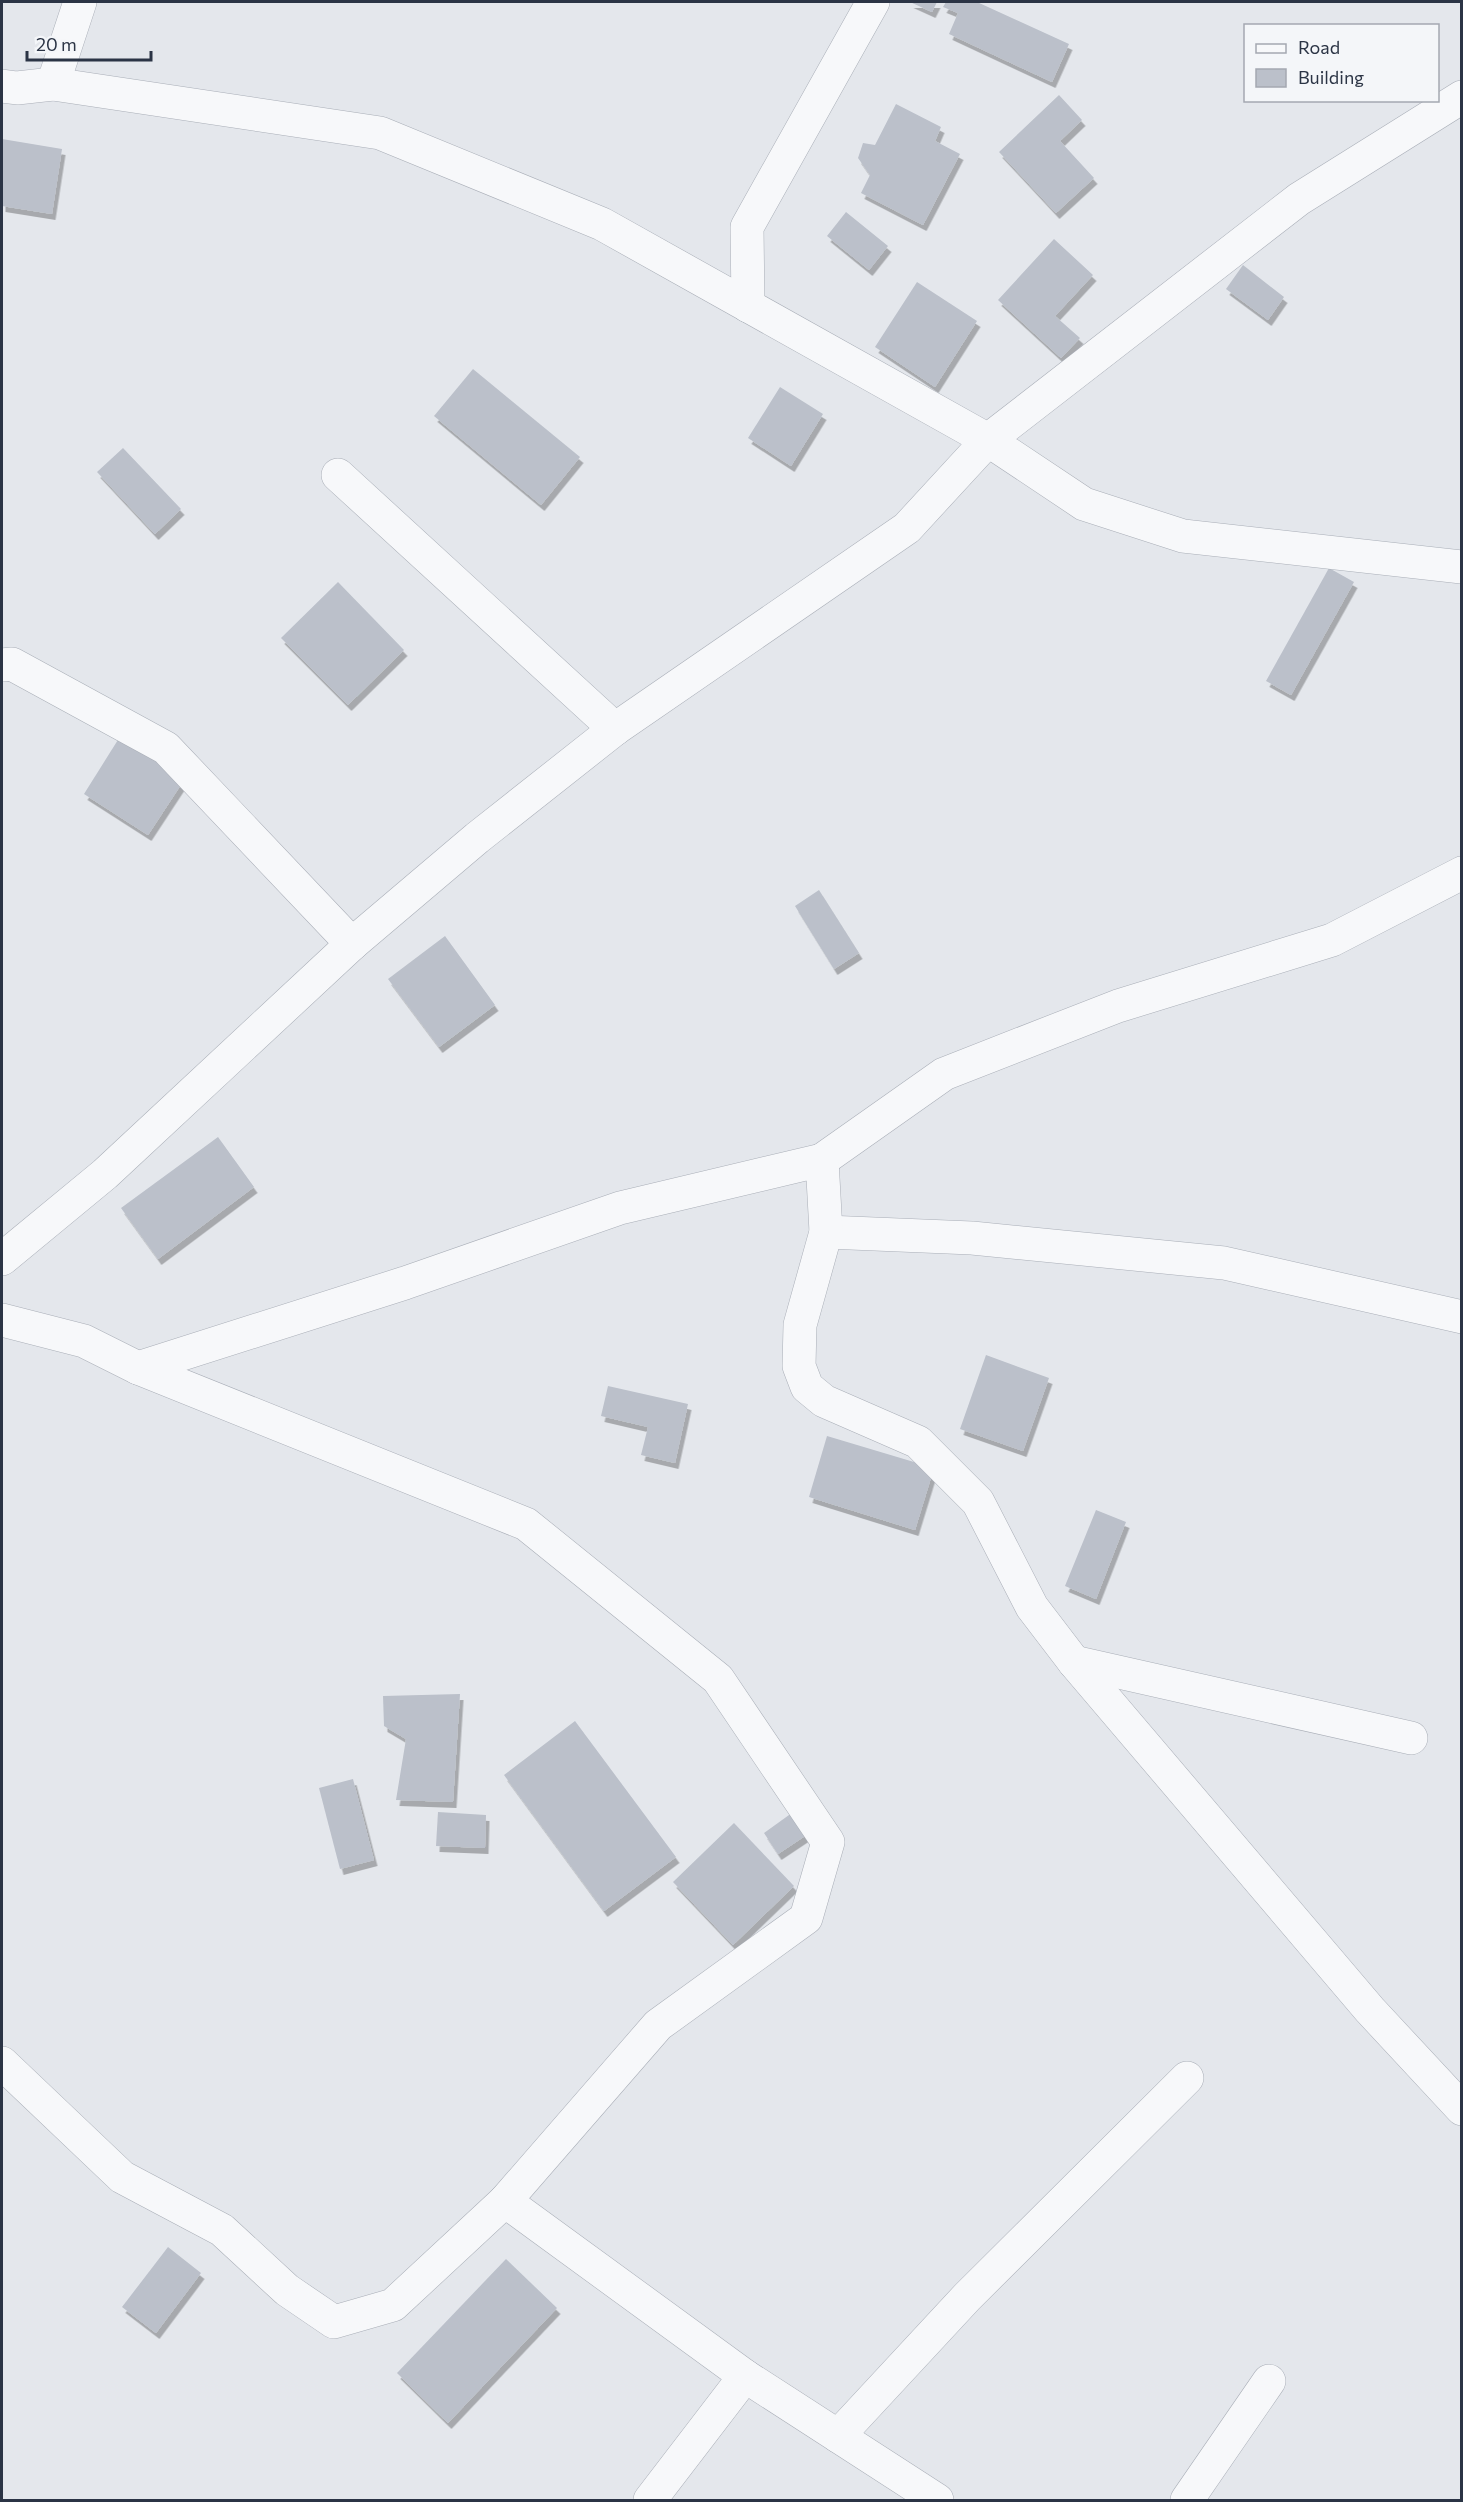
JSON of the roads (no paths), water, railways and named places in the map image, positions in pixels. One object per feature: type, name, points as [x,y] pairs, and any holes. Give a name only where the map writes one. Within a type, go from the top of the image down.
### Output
[{"type":"street","points":[[52,84],[80,2]]},
{"type":"street","points":[[748,306],[747,227],[873,2]]},
{"type":"street","points":[[2,86],[17,88],[52,84],[380,133],[602,224],[988,440],[1084,504],[1183,536],[1461,567]]},
{"type":"street","points":[[2,1259],[105,1174],[352,944],[477,838],[615,729],[907,528],[988,440],[1299,199],[1461,97]]},
{"type":"street","points":[[338,475],[615,729]]},
{"type":"street","points":[[2,664],[12,664],[166,748],[352,944]]},
{"type":"street","points":[[138,1368],[405,1283],[620,1208],[822,1160],[944,1074],[1118,1006],[1332,940],[1461,873]]},
{"type":"street","points":[[822,1160],[826,1232],[800,1325],[799,1366],[807,1387],[825,1401],[918,1442],[978,1502],[1032,1606],[1074,1662],[1370,2010],[1461,2109]]},
{"type":"street","points":[[826,1232],[972,1239],[1224,1263],[1461,1317]]},
{"type":"street","points":[[2,1320],[84,1341],[138,1368],[526,1524],[718,1679],[828,1842],[806,1918],[658,2025],[505,2201],[393,2305],[334,2322],[287,2290],[222,2230],[122,2177],[2,2063]]},
{"type":"street","points":[[1074,1662],[1411,1738]]},
{"type":"street","points":[[838,2436],[967,2297],[1187,2078]]},
{"type":"street","points":[[505,2201],[745,2376],[937,2500]]},
{"type":"street","points":[[650,2500],[745,2376]]},
{"type":"street","points":[[1186,2500],[1269,2381]]}]
